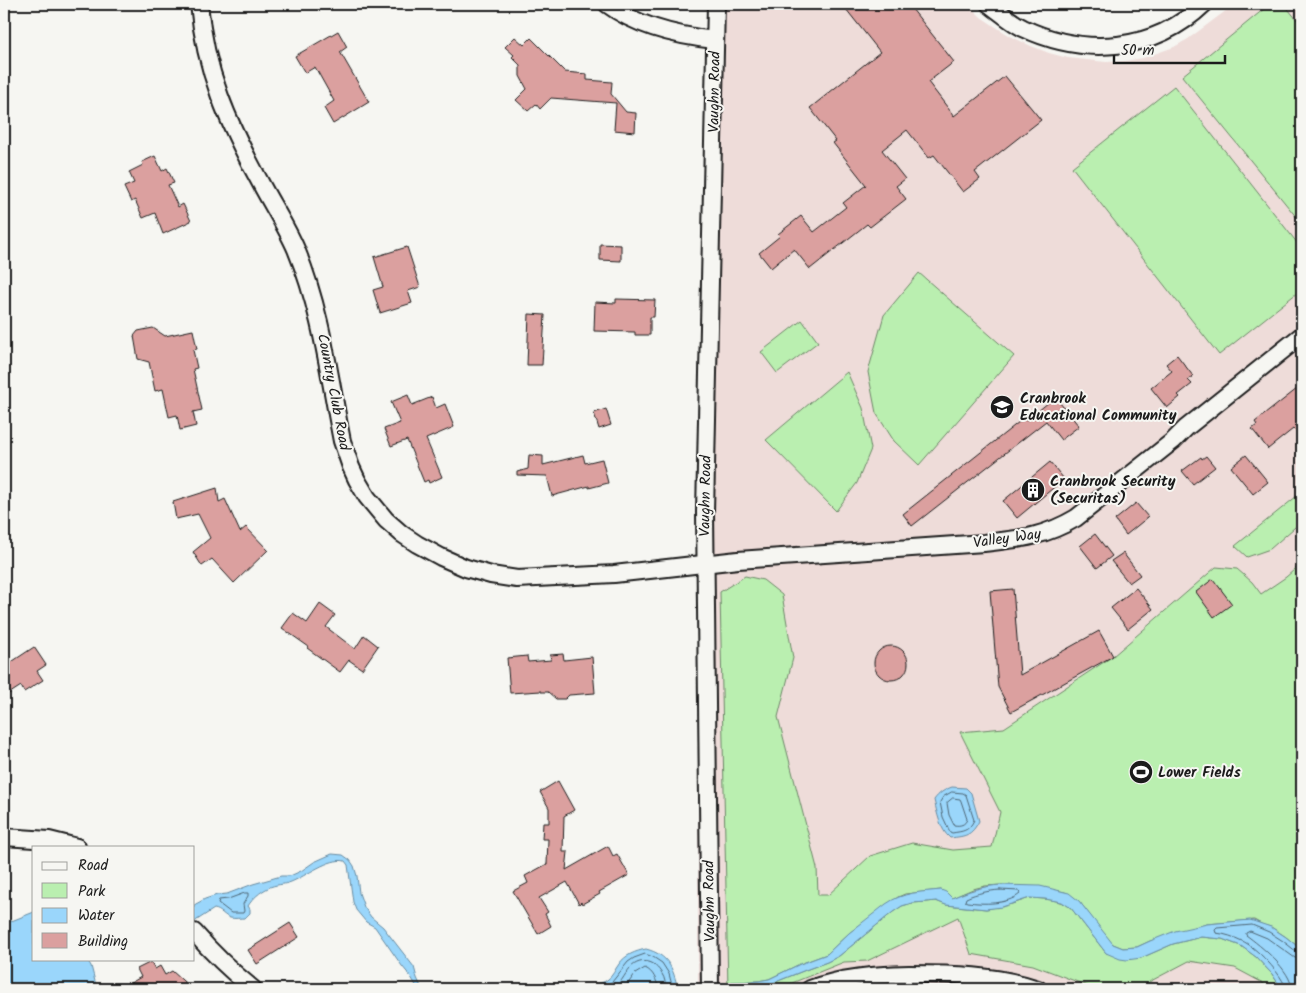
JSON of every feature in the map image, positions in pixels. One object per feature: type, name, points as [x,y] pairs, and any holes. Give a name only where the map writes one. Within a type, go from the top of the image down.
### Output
[{"type":"street","name":"Country Club Road","points":[[198,4],[205,46],[216,89],[234,132],[288,232],[306,274],[319,319],[342,441],[347,458],[357,480],[378,511],[402,534],[417,544],[466,568],[491,575],[517,579],[564,577],[614,574],[704,563]]},
{"type":"street","points":[[607,4],[631,18],[662,30],[691,37],[715,40]]},
{"type":"street","name":"Vaughn Road","points":[[710,985],[704,563],[716,4]]},
{"type":"street","points":[[989,4],[1022,27],[1039,34],[1057,41],[1096,46],[1140,42],[1158,35],[1177,26],[1204,4]]},
{"type":"street","name":"Valley Way","points":[[704,563],[984,543],[1022,539],[1056,529],[1076,518],[1093,505],[1302,335]]},
{"type":"street","points":[[4,837],[49,840],[73,846]]},
{"type":"street","points":[[195,933],[212,953],[253,989]]},
{"type":"street","points":[[810,989],[834,982],[874,975],[934,974],[988,978],[1038,989]]},
{"type":"shaded area","name":"Cranbrook Educational Community","points":[[707,4],[968,4],[981,17],[1012,37],[1031,46],[1068,58],[1106,62],[1143,58],[1174,47],[1188,39],[1235,4],[1302,5],[1302,989],[698,989],[698,751]]},
{"type":"green space","points":[[1270,4],[1284,4],[1302,26],[1302,224],[1182,76]]},
{"type":"green space","points":[[1174,86],[1302,249],[1302,289],[1219,355],[1072,167]]},
{"type":"green space","points":[[919,273],[1014,356],[919,465],[894,441],[876,413],[868,372],[884,315]]},
{"type":"green space","points":[[802,320],[818,342],[777,373],[761,352]]},
{"type":"green space","points":[[847,372],[863,408],[871,449],[857,483],[836,511],[766,440]]},
{"type":"green space","points":[[1302,492],[1302,521],[1270,549],[1247,557],[1235,546]]},
{"type":"green space","name":"Lower Fields","points":[[1302,563],[1302,950],[1271,927],[1254,920],[1207,924],[1150,941],[1137,947],[1123,948],[1113,944],[1079,901],[1065,892],[1040,887],[985,886],[952,898],[941,890],[905,894],[898,897],[849,933],[827,954],[800,964],[769,979],[732,982],[731,988],[734,989],[728,989],[720,592],[745,576],[763,580],[782,595],[793,658],[778,717],[817,868],[818,895],[828,895],[870,856],[912,843],[953,850],[992,847],[1000,812],[960,732],[1004,728],[1113,656],[1216,567],[1237,569],[1252,582],[1261,594],[1286,577]]},
{"type":"green space","points":[[1030,898],[1057,901],[1067,905],[1106,953],[1141,958],[1173,944],[1201,937],[1222,939],[1241,946],[1256,957],[1272,974],[1282,989],[1265,989],[1263,983],[1235,968],[1189,961],[1149,982],[1145,989],[1092,989],[1033,965],[971,954],[958,917],[867,961],[844,962],[777,989],[758,989],[839,956],[902,906],[912,903],[936,901],[946,905],[986,909]]},
{"type":"water","points":[[952,787],[966,788],[971,793],[979,821],[971,832],[960,837],[950,838],[941,826],[934,800],[942,792]]},
{"type":"water","points":[[332,854],[343,855],[350,860],[357,876],[359,893],[364,907],[371,917],[383,927],[414,967],[422,989],[418,989],[375,927],[366,922],[356,910],[353,902],[348,865],[345,861],[332,862],[291,882],[265,890],[250,903],[248,906],[250,913],[245,918],[230,918],[214,909],[195,921],[195,904],[205,899],[227,894],[281,876],[290,876]]},
{"type":"water","points":[[1001,885],[1040,886],[1069,893],[1079,901],[1113,944],[1123,948],[1137,947],[1175,931],[1207,924],[1250,920],[1271,927],[1302,950],[1302,989],[1282,989],[1272,974],[1256,957],[1241,946],[1222,939],[1201,937],[1173,944],[1141,958],[1120,959],[1106,953],[1071,908],[1062,902],[1030,898],[1002,907],[986,909],[946,905],[936,901],[912,903],[902,906],[893,912],[839,956],[827,962],[758,989],[734,989],[729,985],[731,982],[769,979],[800,964],[827,954],[849,933],[886,904],[899,897],[912,893],[941,890],[952,898],[976,889]]},
{"type":"water","points":[[32,913],[32,960],[90,960],[88,961],[97,989],[4,989],[4,924]]},
{"type":"water","points":[[646,949],[660,955],[669,964],[678,989],[582,989],[607,980],[624,958]]},
{"type":"building","points":[[842,4],[908,4],[954,62],[928,82],[954,116],[1005,76],[1041,120],[975,172],[980,179],[963,192],[934,155],[929,158],[907,130],[882,150],[905,179],[896,186],[906,199],[870,227],[867,224],[810,269],[794,249],[771,268],[759,253],[780,236],[778,234],[801,216],[814,232],[846,207],[843,203],[866,185],[833,143],[836,141],[810,108],[880,52]]},
{"type":"building","points":[[338,31],[347,47],[340,52],[369,102],[333,124],[324,108],[334,101],[315,67],[305,73],[295,56]]},
{"type":"building","points":[[515,37],[524,45],[531,38],[565,72],[587,74],[587,80],[612,82],[611,94],[626,112],[636,113],[635,132],[614,130],[616,103],[551,98],[540,109],[536,104],[528,111],[516,100],[527,89],[520,76],[520,65],[512,57],[514,55],[505,47]]},
{"type":"building","points":[[155,156],[162,171],[167,168],[174,183],[168,185],[178,207],[183,204],[191,221],[163,234],[155,213],[143,218],[135,200],[131,202],[124,187],[134,183],[129,172],[143,165],[142,162]]},
{"type":"building","points":[[600,244],[621,245],[621,261],[600,260]]},
{"type":"building","points":[[407,247],[420,287],[408,291],[412,303],[380,313],[373,290],[383,287],[374,257]]},
{"type":"building","points":[[616,299],[655,300],[654,317],[650,317],[650,335],[635,335],[635,332],[594,331],[595,302],[616,303]]},
{"type":"building","points":[[529,314],[545,315],[542,365],[527,365]]},
{"type":"building","points":[[153,328],[165,336],[193,330],[197,349],[193,350],[197,368],[193,369],[202,410],[193,412],[196,426],[180,430],[177,415],[169,417],[163,389],[155,391],[149,362],[138,359],[134,336],[138,331]]},
{"type":"building","points":[[1177,355],[1193,376],[1188,380],[1192,384],[1178,395],[1180,397],[1167,408],[1151,388],[1172,371],[1166,364]]},
{"type":"building","points":[[1302,385],[1302,425],[1295,431],[1293,429],[1268,449],[1252,429],[1257,425],[1255,422]]},
{"type":"building","points":[[408,395],[412,405],[432,397],[436,408],[445,404],[454,427],[426,439],[442,477],[429,483],[428,480],[424,482],[407,440],[391,446],[384,429],[400,423],[391,402]]},
{"type":"building","points":[[1055,397],[1079,426],[1061,440],[1046,421],[912,526],[903,514],[1024,418],[1026,421]]},
{"type":"building","points":[[606,409],[611,425],[599,429],[594,413]]},
{"type":"building","points":[[529,455],[543,456],[543,465],[583,455],[585,463],[602,459],[608,483],[552,496],[547,476],[517,475],[517,472],[528,469]]},
{"type":"building","points":[[1246,455],[1268,482],[1253,494],[1231,467]]},
{"type":"building","points":[[1206,456],[1215,467],[1193,484],[1182,471],[1201,457],[1202,459]]},
{"type":"building","name":"Cranbrook Security (Securitas)","points":[[1050,462],[1064,479],[1017,518],[1003,501]]},
{"type":"building","points":[[217,488],[219,502],[225,499],[240,532],[246,527],[268,550],[234,583],[212,559],[202,566],[193,552],[210,538],[198,514],[176,519],[173,502]]},
{"type":"building","points":[[1136,503],[1148,517],[1126,535],[1115,520]]},
{"type":"building","points":[[1095,534],[1112,556],[1097,568],[1080,546]]},
{"type":"building","points":[[1123,553],[1140,575],[1129,583],[1111,561]]},
{"type":"building","points":[[1213,579],[1232,604],[1214,617],[1196,592]]},
{"type":"building","points":[[1136,588],[1153,609],[1128,629],[1111,608]]},
{"type":"building","points":[[1013,589],[1020,675],[1099,631],[1113,656],[1011,712],[998,687],[990,591]]},
{"type":"building","points":[[320,604],[335,615],[326,627],[355,649],[364,635],[378,646],[362,669],[349,660],[340,672],[282,628],[293,613],[307,623]]},
{"type":"building","points":[[891,646],[898,647],[903,651],[907,656],[907,670],[903,675],[898,679],[891,680],[884,679],[879,675],[875,670],[874,663],[875,656],[879,651],[884,647]]},
{"type":"building","points":[[34,647],[46,665],[37,671],[43,680],[24,692],[21,686],[4,697],[4,667]]},
{"type":"building","points":[[563,654],[564,660],[592,657],[595,693],[569,695],[565,699],[556,699],[548,692],[541,691],[510,693],[507,658],[527,656],[528,662],[551,660],[550,655]]},
{"type":"building","points":[[558,781],[574,810],[564,816],[563,852],[568,852],[566,870],[608,846],[613,856],[617,854],[629,875],[582,904],[581,902],[579,904],[567,882],[539,898],[548,912],[545,914],[551,926],[538,934],[513,891],[528,883],[525,876],[547,864],[548,839],[542,839],[543,823],[549,823],[549,808],[540,792]]},
{"type":"building","points":[[290,923],[299,937],[257,964],[248,950]]},
{"type":"building","points":[[151,962],[155,969],[160,966],[165,975],[172,971],[192,989],[120,989],[141,977],[137,969]]},
{"type":"place","name":"Cranbrook Educational Community","points":[[1002,407]]},
{"type":"place","name":"Cranbrook Security (Securitas)","points":[[1033,490]]},
{"type":"place","name":"Lower Fields","points":[[1141,772]]}]
